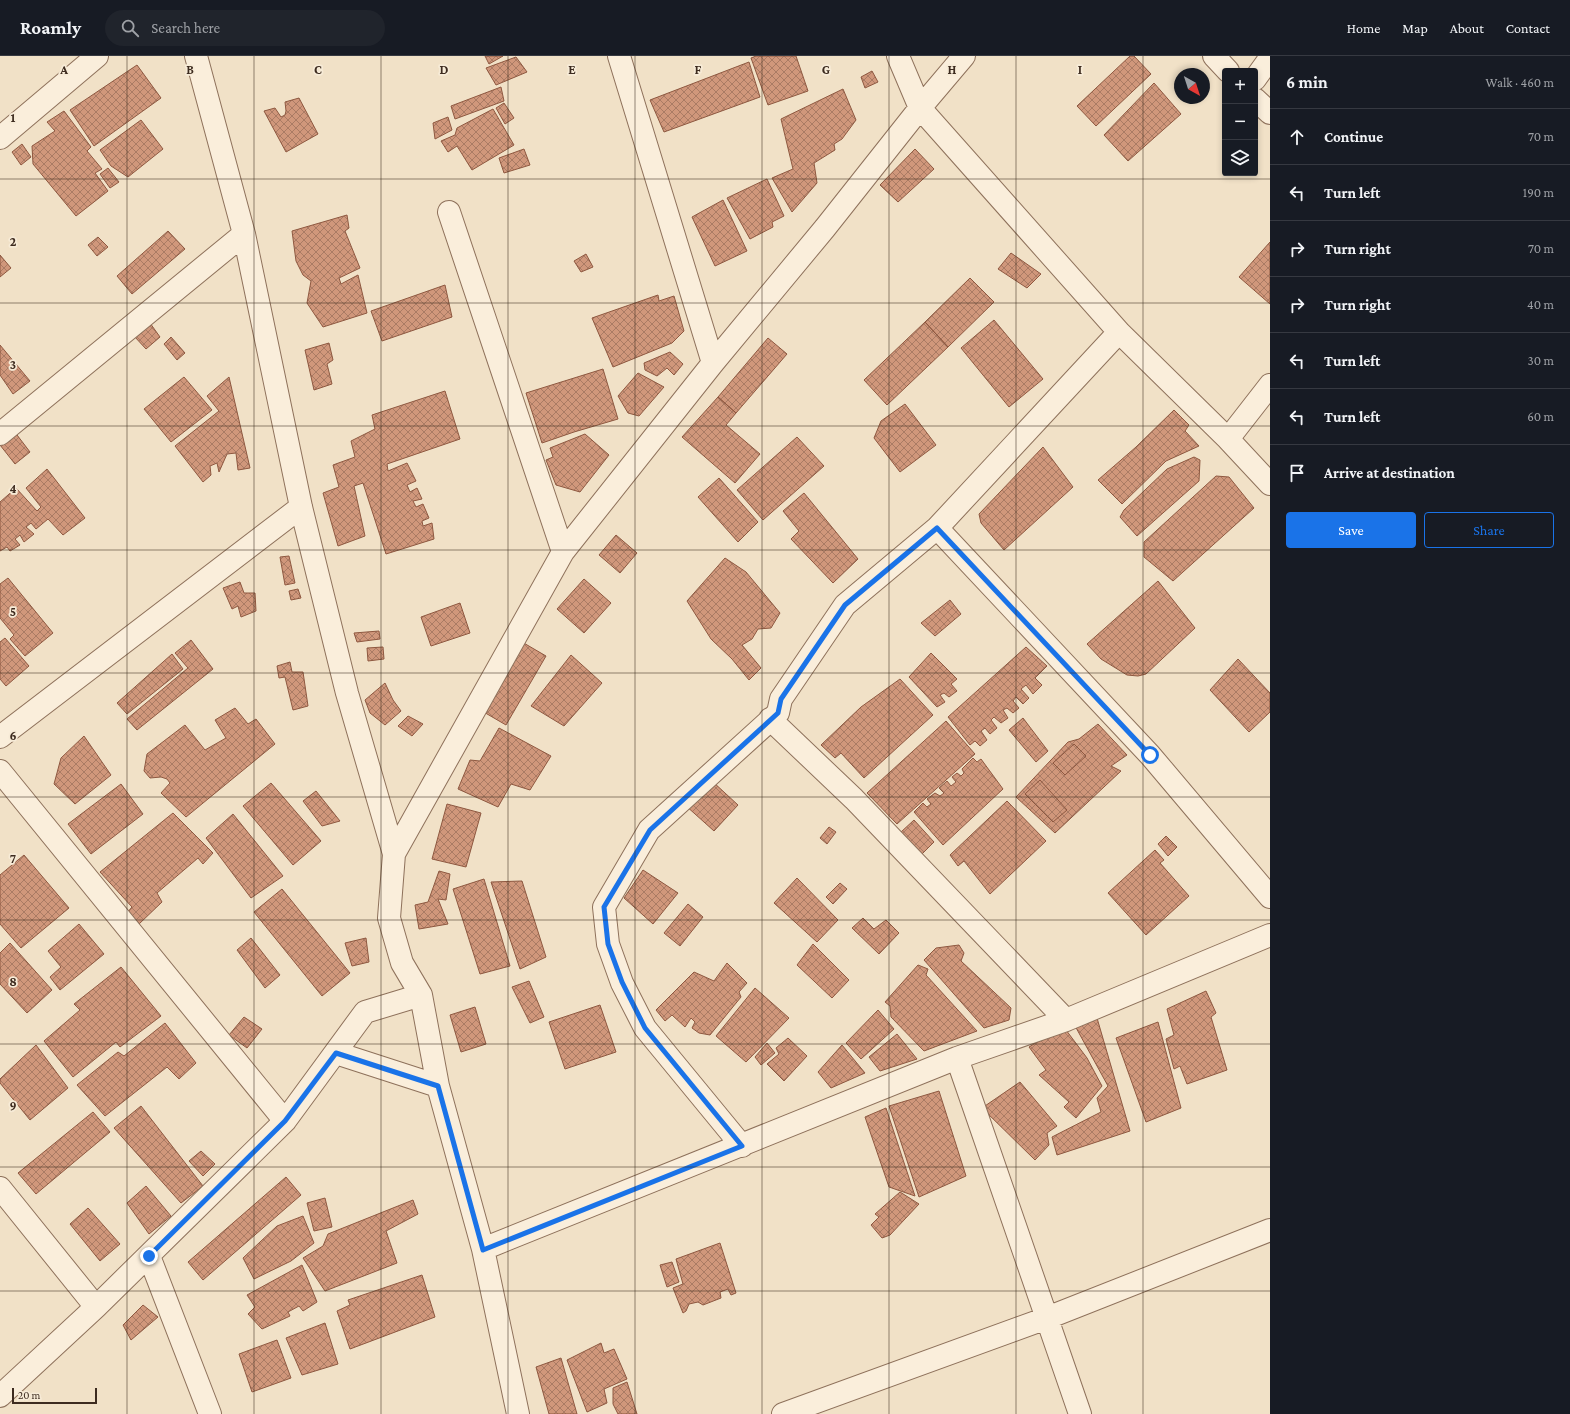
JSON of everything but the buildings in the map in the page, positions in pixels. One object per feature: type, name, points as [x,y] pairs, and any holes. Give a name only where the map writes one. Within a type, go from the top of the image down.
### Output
[{"type":"street","points":[[0,138],[97,56]]},
{"type":"street","points":[[196,56],[244,234],[300,507],[347,693],[394,854],[389,918],[402,963],[421,996],[438,1086],[483,1250],[518,1414]]},
{"type":"street","points":[[619,56],[713,363]]},
{"type":"street","points":[[898,56],[920,108],[1119,332],[1228,439],[1270,484]]},
{"type":"street","points":[[394,854],[563,552],[713,363],[825,228],[920,108],[964,56]]},
{"type":"street","points":[[1214,56],[1225,68]]},
{"type":"street","points":[[1258,75],[1270,58]]},
{"type":"street","points":[[1258,102],[1270,114]]},
{"type":"street","points":[[449,212],[563,552]]},
{"type":"street","points":[[0,434],[244,234]]},
{"type":"street","points":[[742,1146],[645,1028],[622,982],[608,944],[604,907],[650,830],[778,713],[781,699],[845,605],[937,528],[1119,332]]},
{"type":"street","points":[[1228,439],[1270,386]]},
{"type":"street","points":[[0,738],[300,507]]},
{"type":"street","points":[[937,528],[1150,755],[1270,896]]},
{"type":"street","points":[[770,720],[854,800],[1066,1020]]},
{"type":"street","points":[[0,771],[285,1121]]},
{"type":"street","points":[[483,1250],[957,1058],[1066,1020],[1270,935]]},
{"type":"street","points":[[0,1396],[96,1308],[285,1121],[366,1012],[421,996]]},
{"type":"street","points":[[336,1053],[438,1086]]},
{"type":"street","points":[[957,1058],[1080,1414]]},
{"type":"street","points":[[0,1188],[96,1308]]},
{"type":"street","points":[[783,1414],[1047,1318],[1270,1230]]},
{"type":"street","points":[[149,1256],[210,1414]]},
{"type":"route","points":[[149,1256],[285,1121],[336,1053],[438,1086],[483,1250],[742,1146],[645,1028],[622,982],[608,944],[604,907],[650,830],[778,713],[778,706],[781,699],[845,605],[937,528],[1150,755]]}]
